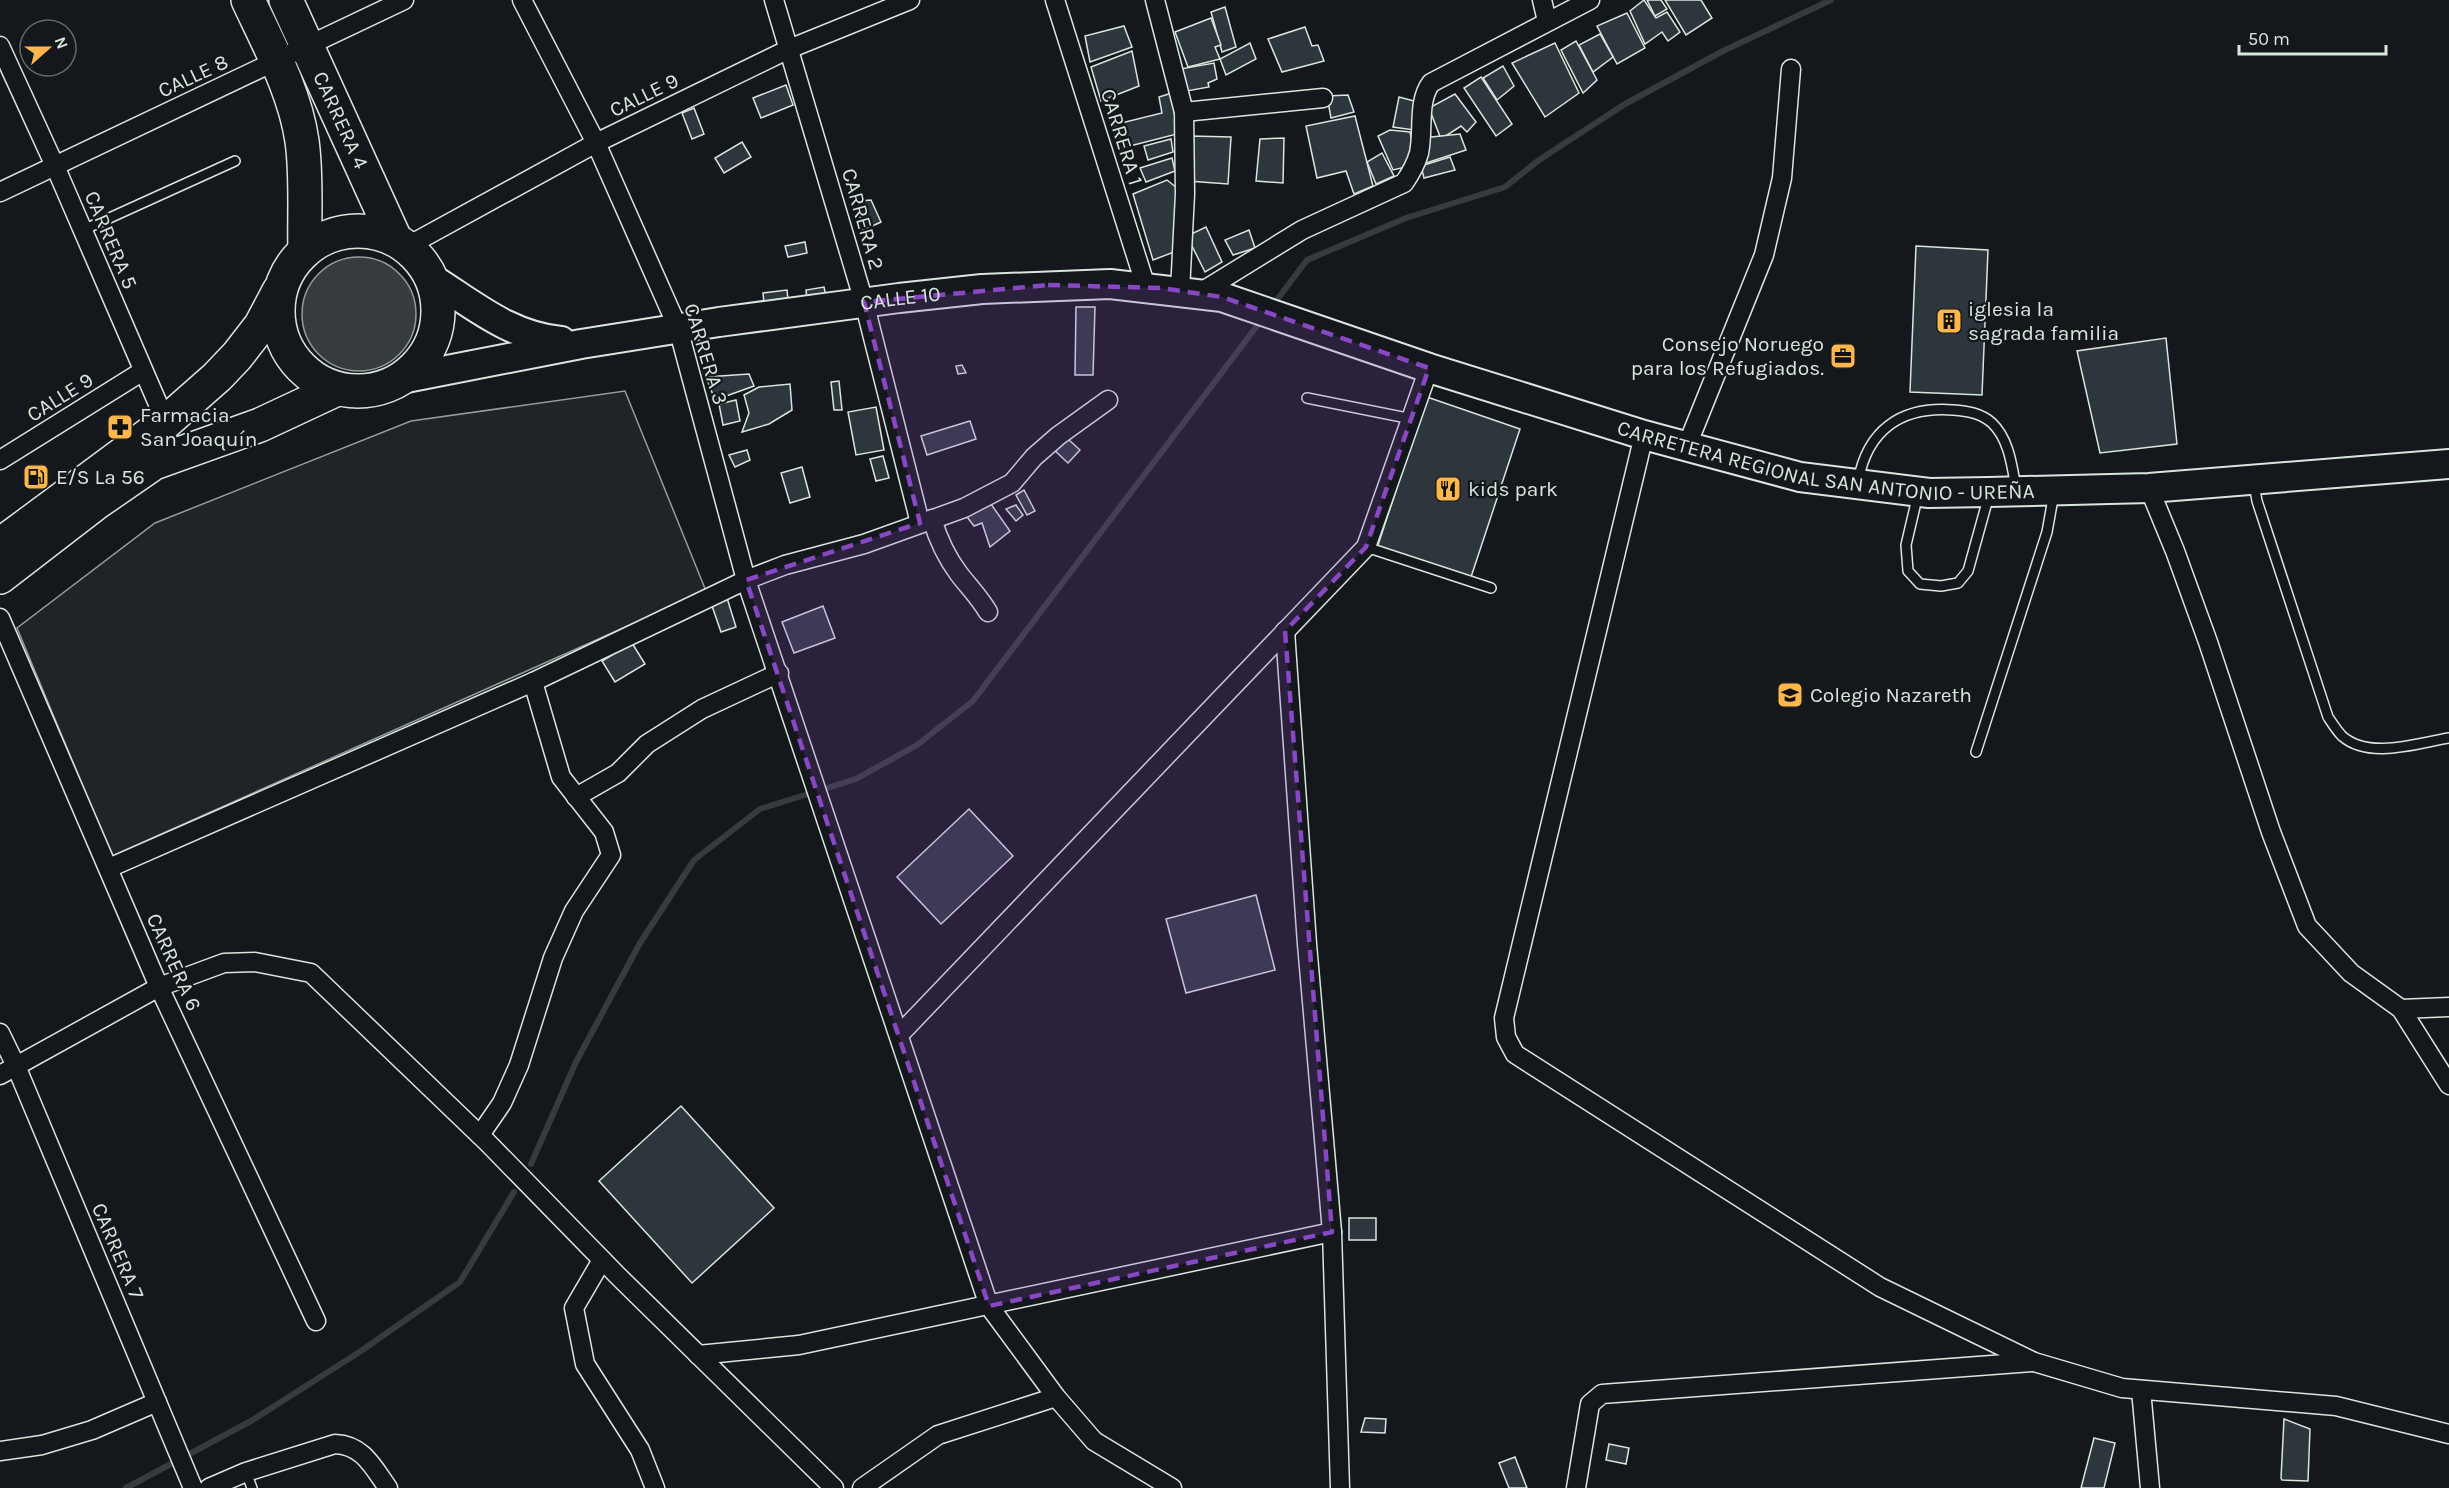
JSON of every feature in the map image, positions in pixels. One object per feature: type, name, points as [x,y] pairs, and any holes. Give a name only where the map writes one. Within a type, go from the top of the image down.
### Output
[{"type":"highway","name":"CARRERA 4","points":[[248,0],[276,61],[296,113],[302,141],[304,251]]},
{"type":"highway","name":"CARRERA 4","points":[[286,0],[401,243]]},
{"type":"highway","points":[[4,552],[166,422],[218,377],[261,325],[290,269],[304,251],[325,237],[348,231],[372,231],[401,243],[424,266],[431,278],[438,300],[437,323],[431,345],[419,364],[401,380],[381,388],[359,392],[337,389],[314,378],[295,362],[283,339],[278,315],[280,290]]},
{"type":"highway","points":[[4,552],[154,463],[260,425],[337,389]]},
{"type":"main road","name":"CALLE 10","points":[[431,278],[488,316],[522,334],[581,344]]},
{"type":"main road","name":"CALLE 10","points":[[401,380],[581,344],[678,328],[864,302],[981,289],[1110,284],[1200,294]]},
{"type":"main road","name":"CARRETERA REGIONAL SAN ANTONIO - UREÑA","points":[[1200,294],[1686,448],[1800,477],[1918,492],[2003,492],[2149,488],[2449,464]]},
{"type":"street","name":"CALLE 8","points":[[0,192],[404,0]]},
{"type":"street","name":"CARRERA 3","points":[[522,0],[596,143],[678,328],[746,580],[989,1306],[1056,1397],[1094,1441],[1172,1488]]},
{"type":"street","name":"CARRERA 2","points":[[774,0],[864,302],[926,521],[959,574],[979,596],[988,612]]},
{"type":"street","name":"CALLE 9","points":[[401,243],[596,143],[789,49],[910,0]]},
{"type":"street","name":"CARRERA 1","points":[[1055,0],[1146,287]]},
{"type":"street","points":[[1155,0],[1184,112],[1185,194],[1200,294],[1302,230],[1404,183],[1413,170],[1419,152],[1425,91],[1431,83],[1590,0]]},
{"type":"street","points":[[1542,0],[1547,21]]},
{"type":"street","name":"CARRERA 5","points":[[0,46],[55,166],[143,371],[182,452]]},
{"type":"street","points":[[1686,448],[1764,255],[1782,178],[1791,69]]},
{"type":"street","points":[[1184,112],[1323,98]]},
{"type":"street","points":[[900,1035],[1366,547],[1429,368]]},
{"type":"street","name":"CALLE 9","points":[[0,460],[143,371]]},
{"type":"street","points":[[109,868],[532,682],[746,580],[785,565],[864,544],[964,508],[1012,483],[1034,457],[1058,436],[1107,400]]},
{"type":"street","points":[[1644,435],[1504,1018],[1506,1037],[1515,1054],[1880,1287],[2034,1362],[2122,1388],[2336,1406],[2449,1434]]},
{"type":"street","points":[[2149,488],[2200,622],[2271,832],[2307,926],[2351,973],[2401,1009],[2449,1085]]},
{"type":"street","name":"CARRERA 6","points":[[0,618],[159,987],[316,1321]]},
{"type":"street","points":[[1285,631],[1307,944],[1332,1232],[1341,1488]]},
{"type":"street","points":[[576,797],[618,773],[647,744],[702,710],[779,673]]},
{"type":"street","points":[[480,1135],[502,1103],[519,1065],[553,958],[574,911],[611,855],[604,832],[592,813],[561,777],[532,682]]},
{"type":"street","points":[[0,1075],[159,987],[224,963],[255,962],[311,973],[480,1135],[602,1260],[834,1488]]},
{"type":"street","points":[[2401,1009],[2449,1007]]},
{"type":"street","name":"CARRERA 7","points":[[0,1033],[16,1066],[189,1480]]},
{"type":"street","points":[[698,1355],[799,1345],[1332,1232]]},
{"type":"street","points":[[602,1260],[574,1308],[585,1364],[640,1450],[655,1488]]},
{"type":"street","points":[[1576,1488],[1590,1404],[1602,1394],[2034,1362]]},
{"type":"street","points":[[2141,1390],[2150,1488]]},
{"type":"street","points":[[862,1488],[938,1435],[1056,1397]]},
{"type":"street","points":[[0,1451],[42,1445],[92,1430],[157,1402]]},
{"type":"street","points":[[209,1488],[249,1480],[335,1444],[348,1444],[362,1452],[388,1488]]},
{"type":"lane","points":[[83,230],[235,161]]},
{"type":"lane","points":[[1307,398],[1412,419]]},
{"type":"lane","points":[[1857,484],[1861,464],[1873,441],[1892,421],[1914,413],[1939,408],[1972,411],[1992,423],[2005,443],[2012,465],[2003,492],[1968,571],[1958,583],[1941,586],[1920,584],[1908,571],[1906,545],[1918,492]]},
{"type":"lane","points":[[2253,481],[2257,501],[2328,717],[2343,736],[2362,747],[2386,748],[2449,738]]},
{"type":"lane","points":[[1976,752],[2047,532],[2054,490]]},
{"type":"lane","points":[[1366,547],[1491,588]]},
{"type":"highlighted area","points":[[1048,285],[1161,288],[1222,297],[1429,368],[1366,547],[1285,631],[1332,1232],[989,1306],[746,580],[920,523],[864,302]]},
{"type":"shaded area","points":[[359,257],[381,262],[399,274],[411,292],[416,314],[411,336],[399,354],[381,366],[359,371],[337,366],[319,354],[307,336],[302,314],[307,292],[319,274],[337,262]]},
{"type":"shaded area","points":[[625,391],[706,591],[112,856],[17,628],[155,523],[411,421]]},
{"type":"building","points":[[1644,0],[1656,18],[1667,12],[1680,32],[1668,41],[1662,32],[1645,44],[1630,11]]},
{"type":"building","points":[[1647,0],[1661,0],[1667,9],[1655,16]]},
{"type":"building","points":[[1665,0],[1701,0],[1712,18],[1686,35]]},
{"type":"building","points":[[1225,7],[1236,47],[1222,52],[1211,12]]},
{"type":"building","points":[[1627,13],[1645,48],[1617,64],[1597,26]]},
{"type":"building","points":[[1211,18],[1221,45],[1215,47],[1220,59],[1188,67],[1175,32]]},
{"type":"building","points":[[1124,26],[1132,47],[1090,62],[1085,36]]},
{"type":"building","points":[[1305,27],[1312,46],[1318,45],[1324,61],[1282,72],[1268,39]]},
{"type":"building","points":[[1600,34],[1613,57],[1593,72],[1579,45]]},
{"type":"building","points":[[1576,41],[1597,80],[1583,93],[1561,50]]},
{"type":"building","points":[[1250,43],[1256,59],[1226,75],[1220,59]]},
{"type":"building","points":[[1555,43],[1579,93],[1545,117],[1512,63]]},
{"type":"building","points":[[1132,51],[1139,86],[1101,101],[1091,67]]},
{"type":"building","points":[[1214,63],[1217,79],[1208,83],[1209,87],[1187,91],[1180,69]]},
{"type":"building","points":[[1503,66],[1514,86],[1497,100],[1483,78]]},
{"type":"building","points":[[1481,77],[1512,124],[1496,136],[1464,88]]},
{"type":"building","points":[[786,85],[793,105],[761,118],[753,98]]},
{"type":"building","points":[[1175,92],[1177,134],[1118,149],[1113,125],[1162,113],[1159,97]]},
{"type":"building","points":[[1455,94],[1476,122],[1467,132],[1461,126],[1441,139],[1429,108]]},
{"type":"building","points":[[1348,95],[1354,112],[1331,118],[1327,96]]},
{"type":"building","points":[[1399,97],[1418,102],[1414,130],[1393,127]]},
{"type":"building","points":[[694,108],[704,134],[692,139],[682,113]]},
{"type":"building","points":[[1355,116],[1373,186],[1354,194],[1346,171],[1317,178],[1306,126]]},
{"type":"building","points":[[1390,130],[1410,132],[1416,160],[1410,166],[1393,170],[1378,136]]},
{"type":"building","points":[[1460,134],[1466,150],[1423,164],[1422,138]]},
{"type":"building","points":[[1190,136],[1231,137],[1228,184],[1188,181]]},
{"type":"building","points":[[1284,138],[1283,183],[1256,181],[1260,139]]},
{"type":"building","points":[[1171,139],[1173,152],[1148,160],[1144,146]]},
{"type":"building","points":[[742,142],[751,157],[724,173],[715,158]]},
{"type":"building","points":[[1382,153],[1394,176],[1376,184],[1367,162]]},
{"type":"building","points":[[1450,157],[1455,170],[1424,178],[1421,166]]},
{"type":"building","points":[[1172,158],[1175,171],[1146,182],[1140,168]]},
{"type":"building","points":[[1167,180],[1177,188],[1174,252],[1153,260],[1133,194]]},
{"type":"building","points":[[871,200],[881,222],[861,231],[859,201]]},
{"type":"building","points":[[1206,227],[1222,262],[1205,272],[1187,236]]},
{"type":"building","points":[[1249,230],[1255,248],[1233,255],[1225,240]]},
{"type":"building","points":[[805,242],[807,253],[788,257],[785,246]]},
{"type":"building","name":"iglesia la sagrada familia","points":[[1916,246],[1988,250],[1982,395],[1910,392]]},
{"type":"building","points":[[824,287],[826,297],[807,300],[806,290]]},
{"type":"building","points":[[787,290],[788,300],[764,303],[763,293]]},
{"type":"building","points":[[1076,307],[1095,307],[1093,375],[1075,375]]},
{"type":"building","points":[[2166,338],[2177,444],[2100,453],[2077,351]]},
{"type":"building","points":[[962,365],[966,373],[958,374],[956,366]]},
{"type":"building","points":[[749,374],[754,386],[715,400],[706,377]]},
{"type":"building","points":[[839,381],[842,410],[834,410],[831,382]]},
{"type":"building","points":[[790,384],[792,410],[769,424],[742,432],[749,413],[744,395],[759,387]]},
{"type":"building","name":"kids park","points":[[1427,397],[1520,429],[1470,580],[1377,548]]},
{"type":"building","points":[[736,400],[740,421],[723,425],[719,404]]},
{"type":"building","points":[[876,407],[884,450],[856,455],[848,412]]},
{"type":"building","points":[[970,421],[976,439],[927,455],[921,436]]},
{"type":"building","points":[[1069,440],[1080,450],[1068,463],[1052,448]]},
{"type":"building","points":[[747,450],[750,460],[735,467],[729,455]]},
{"type":"building","points":[[883,456],[889,478],[876,481],[870,459]]},
{"type":"building","points":[[802,467],[810,497],[790,503],[781,473]]},
{"type":"building","points":[[1024,490],[1035,511],[1027,515],[1016,495]]},
{"type":"building","points":[[986,497],[1010,531],[990,547],[982,523],[974,526],[964,513]]},
{"type":"building","points":[[1016,505],[1023,515],[1016,521],[1006,509]]},
{"type":"building","points":[[727,598],[736,627],[721,632],[711,603]]},
{"type":"building","points":[[823,606],[835,638],[794,653],[782,622]]},
{"type":"building","points":[[632,643],[645,664],[615,682],[602,661]]},
{"type":"building","points":[[969,809],[1013,856],[941,924],[897,877]]},
{"type":"building","points":[[1256,895],[1275,970],[1186,993],[1166,919]]},
{"type":"building","points":[[681,1106],[774,1208],[692,1283],[599,1181]]},
{"type":"building","points":[[1349,1218],[1376,1218],[1376,1240],[1349,1240]]},
{"type":"building","points":[[1365,1418],[1386,1419],[1385,1433],[1361,1432]]},
{"type":"building","points":[[2284,1419],[2310,1429],[2308,1481],[2282,1480],[2281,1478]]},
{"type":"building","points":[[2094,1438],[2115,1443],[2104,1488],[2081,1488]]},
{"type":"building","points":[[1609,1444],[1629,1448],[1626,1464],[1606,1460]]},
{"type":"building","points":[[1515,1457],[1527,1488],[1509,1488],[1499,1463]]},
{"type":"waterway","points":[[1273,305],[1307,260],[1406,218],[1505,187],[1539,160],[1625,104],[1723,51],[1831,0]]},
{"type":"waterway","points":[[531,1164],[576,1062],[640,943],[694,860],[760,809],[856,779],[917,745],[973,701],[1263,318]]},
{"type":"waterway","points":[[126,1488],[251,1421],[361,1351],[460,1282],[514,1192]]},
{"type":"place","name":"iglesia la sagrada familia","points":[[1949,321]]},
{"type":"place","name":"Consejo Noruego para los Refugiados.","points":[[1843,356]]},
{"type":"place","name":"Farmacia San Joaquín","points":[[120,427]]},
{"type":"place","name":"E/S La 56","points":[[36,477]]},
{"type":"place","name":"kids park","points":[[1448,489]]},
{"type":"place","name":"Colegio Nazareth","points":[[1790,695]]}]
